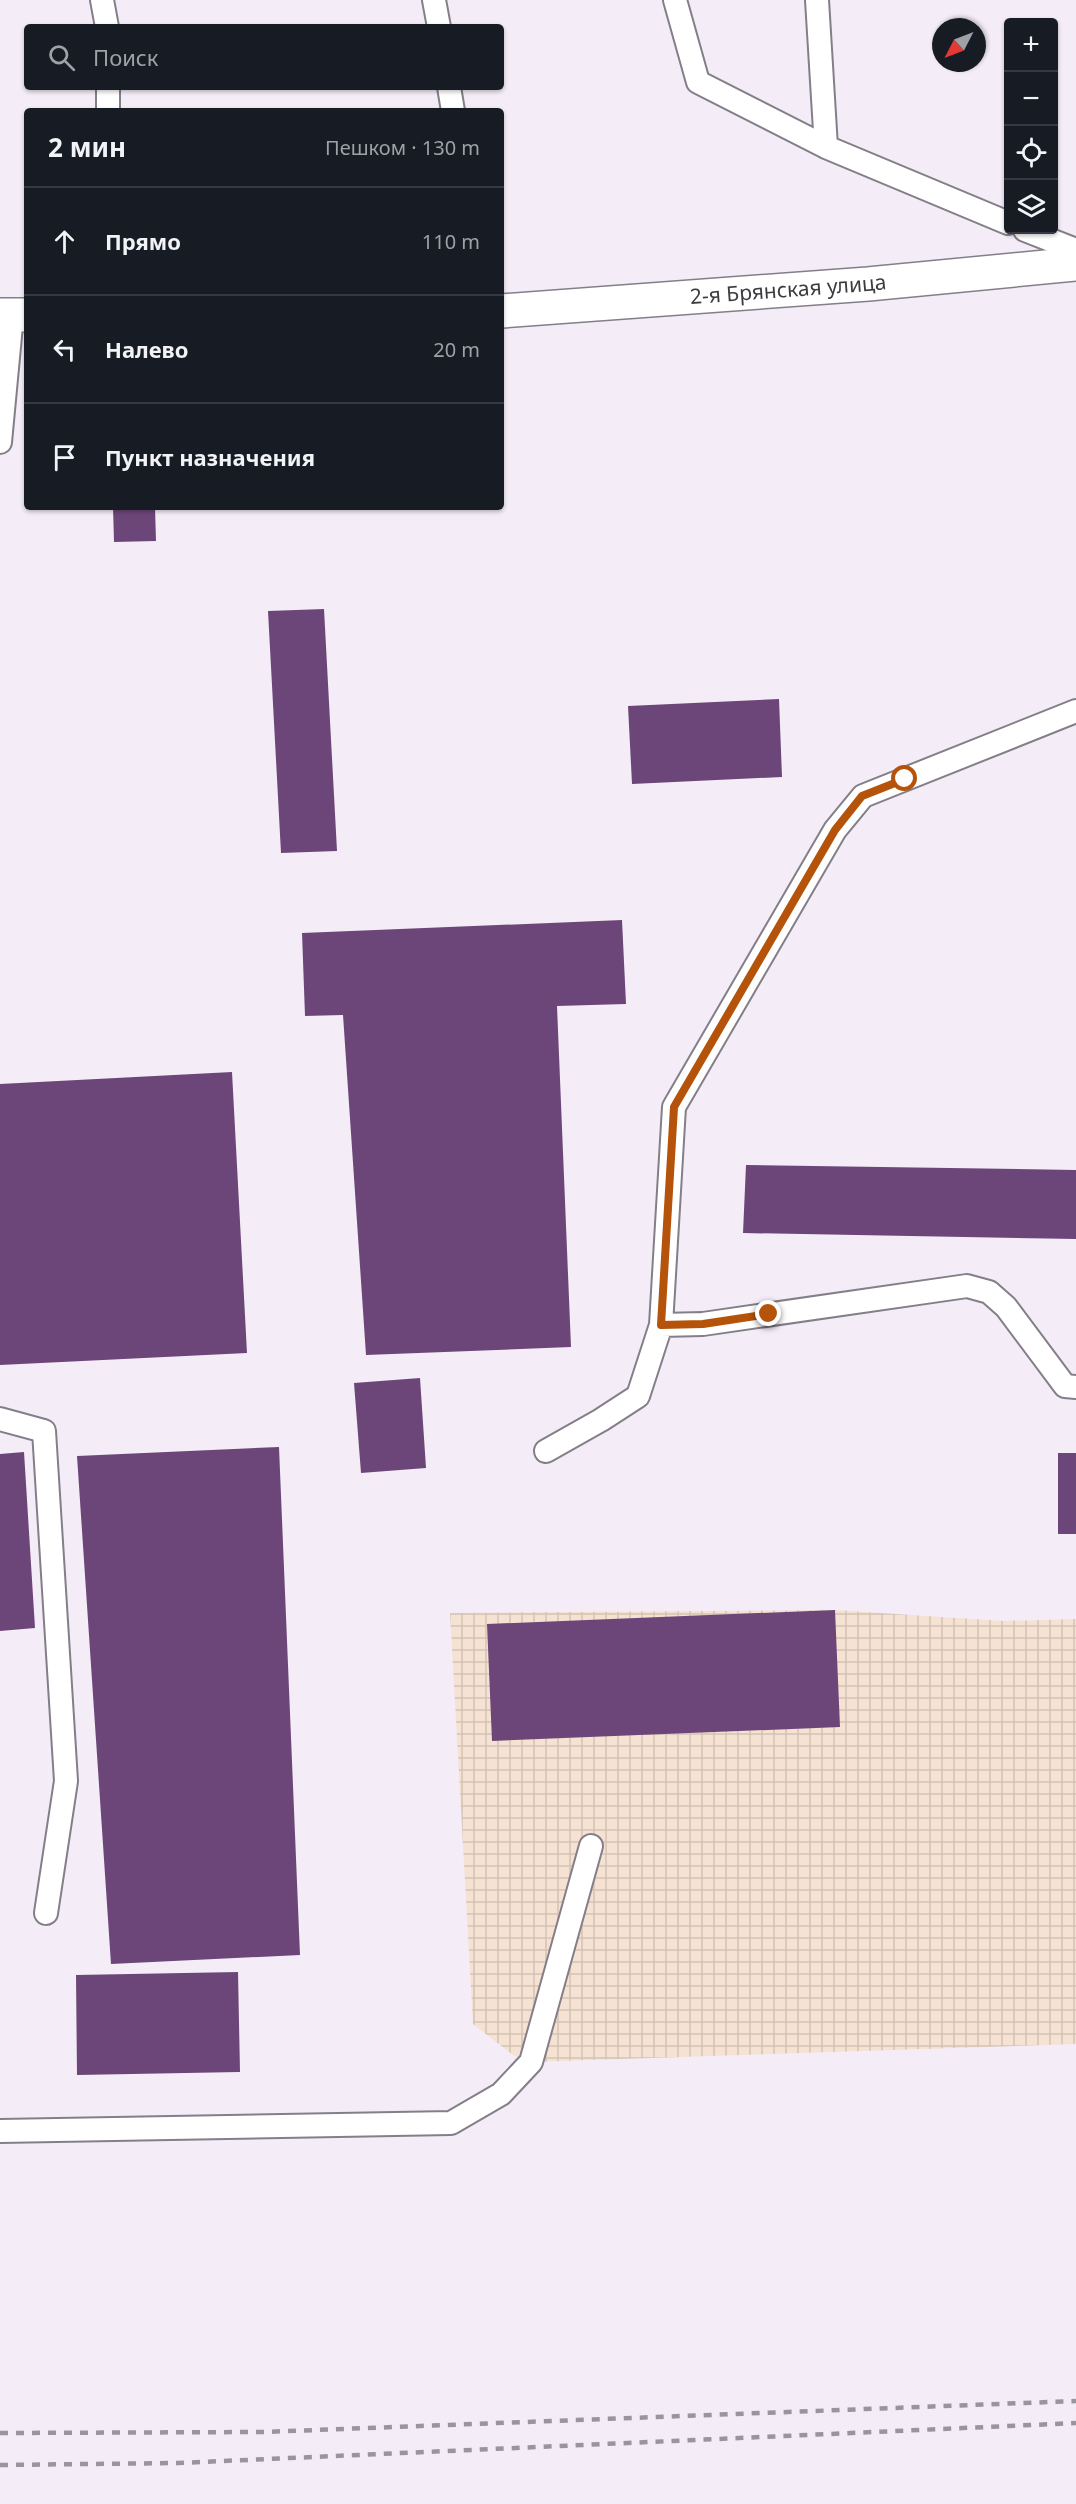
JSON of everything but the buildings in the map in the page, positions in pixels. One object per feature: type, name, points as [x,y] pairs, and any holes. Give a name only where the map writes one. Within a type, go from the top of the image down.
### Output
[{"type":"street","name":"2-я Брянская улица","points":[[504,311],[868,284],[1076,264]]},
{"type":"lane","points":[[102,0],[106,24]]},
{"type":"lane","points":[[434,0],[438,24]]},
{"type":"lane","points":[[675,0],[698,82],[826,147],[1004,221]]},
{"type":"lane","points":[[817,0],[826,147]]},
{"type":"lane","points":[[108,90],[108,108]]},
{"type":"lane","points":[[450,90],[452,108]]},
{"type":"lane","points":[[1035,234],[1076,250]]},
{"type":"lane","points":[[0,442],[13,315]]},
{"type":"lane","points":[[546,1451],[638,1396],[661,1325],[674,1107],[835,830],[862,796],[1076,711]]},
{"type":"lane","points":[[661,1325],[703,1324],[967,1286],[989,1292],[1006,1307],[1065,1386],[1076,1387]]},
{"type":"lane","points":[[0,1419],[44,1431],[66,1781],[46,1913]]},
{"type":"lane","points":[[0,2131],[451,2123],[501,2094],[531,2062],[591,1846]]},
{"type":"shaded area","points":[[835,1610],[1004,1621],[1076,1619],[1076,2044],[531,2062],[513,2055],[473,2024],[450,1613]]},
{"type":"railway","points":[[0,2433],[263,2432],[1076,2401]]},
{"type":"railway","points":[[0,2465],[178,2463],[1076,2423]]},
{"type":"route","points":[[769,1314],[703,1324],[661,1325],[674,1107],[835,830],[862,796],[905,779]]}]
